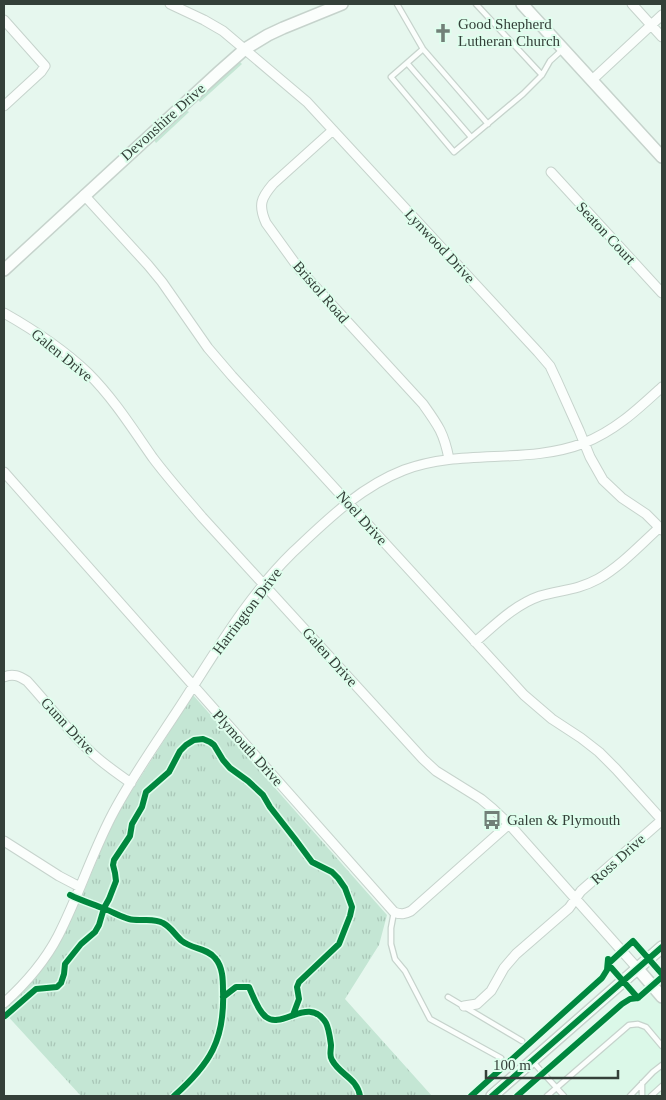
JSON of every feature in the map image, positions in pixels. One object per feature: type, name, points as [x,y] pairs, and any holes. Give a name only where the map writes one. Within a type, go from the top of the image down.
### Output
[{"type":"street","name":"Lynwood Drive","points":[[170,4],[223,31],[302,97],[333,130],[550,366],[593,464],[603,480],[622,498],[646,514],[661,528]]},
{"type":"street","name":"Devonshire Drive","points":[[4,270],[245,49],[283,28],[342,4]]},
{"type":"street","points":[[522,4],[662,157]]},
{"type":"street","points":[[632,4],[662,37]]},
{"type":"street","points":[[592,80],[662,15]]},
{"type":"street","points":[[4,20],[43,63],[44,68],[4,106]]},
{"type":"street","name":"Bristol Road","points":[[333,130],[266,192],[262,204],[263,216],[300,270],[423,404],[437,422],[443,435],[449,459]]},
{"type":"street","name":"Seaton Court","points":[[551,172],[662,293]]},
{"type":"street","name":"Noel Drive","points":[[84,195],[162,282],[208,348],[232,376],[524,695],[538,708],[599,752],[662,820]]},
{"type":"street","name":"Galen Drive","points":[[4,313],[48,340],[68,355],[88,374],[110,397],[128,420],[153,458],[174,484],[423,759],[442,775],[481,799],[493,809],[662,997]]},
{"type":"street","name":"Harrington Drive","points":[[4,1003],[31,975],[57,937],[99,841],[131,783],[225,637],[264,584],[290,555],[348,502],[382,480],[430,462],[552,451],[584,443],[622,423],[662,388]]},
{"type":"street","name":"Plymouth Drive","points":[[4,472],[394,912]]},
{"type":"street","points":[[475,642],[504,616],[529,601],[540,596],[576,589],[600,578],[616,567],[661,528]]},
{"type":"street","name":"Gunn Drive","points":[[4,677],[15,675],[27,681],[94,755],[131,783]]},
{"type":"street","name":"Ross Drive","points":[[464,1006],[476,1004],[491,991],[504,968],[516,954],[568,908],[581,892],[662,820]]},
{"type":"street","points":[[394,912],[406,914],[411,911],[508,824]]},
{"type":"street","points":[[4,841],[80,887]]},
{"type":"street","points":[[492,1096],[662,947]]},
{"type":"lane","points":[[397,4],[423,49],[488,124]]},
{"type":"lane","points":[[476,4],[542,74]]},
{"type":"lane","points":[[423,49],[391,77],[454,152],[523,94],[542,74],[550,61],[564,49]]},
{"type":"lane","points":[[407,63],[471,138]]},
{"type":"lane","points":[[394,912],[391,944],[395,959],[405,971],[430,1019],[501,1058]]},
{"type":"lane","points":[[448,997],[522,1041]]},
{"type":"lane","points":[[547,1096],[630,1025],[638,1024],[646,1027],[662,1046]]},
{"type":"lane","points":[[532,1061],[564,1096]]},
{"type":"lane","points":[[630,1096],[662,1064]]},
{"type":"lane","points":[[642,1083],[642,1096]]},
{"type":"lane","points":[[651,1096],[662,1086]]},
{"type":"shaded area","points":[[662,969],[662,1096],[518,1096]]},
{"type":"green space","points":[[239,61],[242,64],[200,102],[197,98]]},
{"type":"green space","points":[[185,110],[189,112],[156,143],[154,140]]},
{"type":"green space","points":[[193,695],[387,915],[379,945],[345,999],[432,1096],[81,1096],[4,1012],[31,982],[61,940],[122,806]]},
{"type":"cycle path","points":[[5,1016],[36,989],[57,987],[61,983],[65,964],[81,944],[95,932],[99,925],[116,881],[114,860],[130,836],[132,824],[142,807],[146,792],[169,772],[180,751],[186,745],[194,740],[203,739],[214,745],[230,768],[263,795],[312,862],[332,872],[338,878],[345,888],[352,907],[339,944],[299,982],[297,987],[299,999],[293,1015]]},
{"type":"cycle path","points":[[70,895],[126,918],[159,921],[182,941],[208,952],[220,965],[223,1008],[218,1037],[206,1062],[174,1096]]},
{"type":"cycle path","points":[[662,974],[633,941],[608,964],[638,998],[662,977]]},
{"type":"cycle path","points":[[492,1096],[662,947]]},
{"type":"cycle path","points":[[471,1096],[602,978],[607,970],[608,959]]},
{"type":"cycle path","points":[[223,997],[236,987],[249,987],[261,1011],[272,1020],[304,1012],[312,1012],[319,1015],[328,1028],[331,1058],[335,1065],[352,1081],[360,1096]]},
{"type":"cycle path","points":[[517,1096],[622,1004],[630,999],[638,998]]},
{"type":"place","name":"Good Shepherd Lutheran Church","points":[[443,33]]},
{"type":"place","name":"Galen & Plymouth","points":[[492,820]]}]
